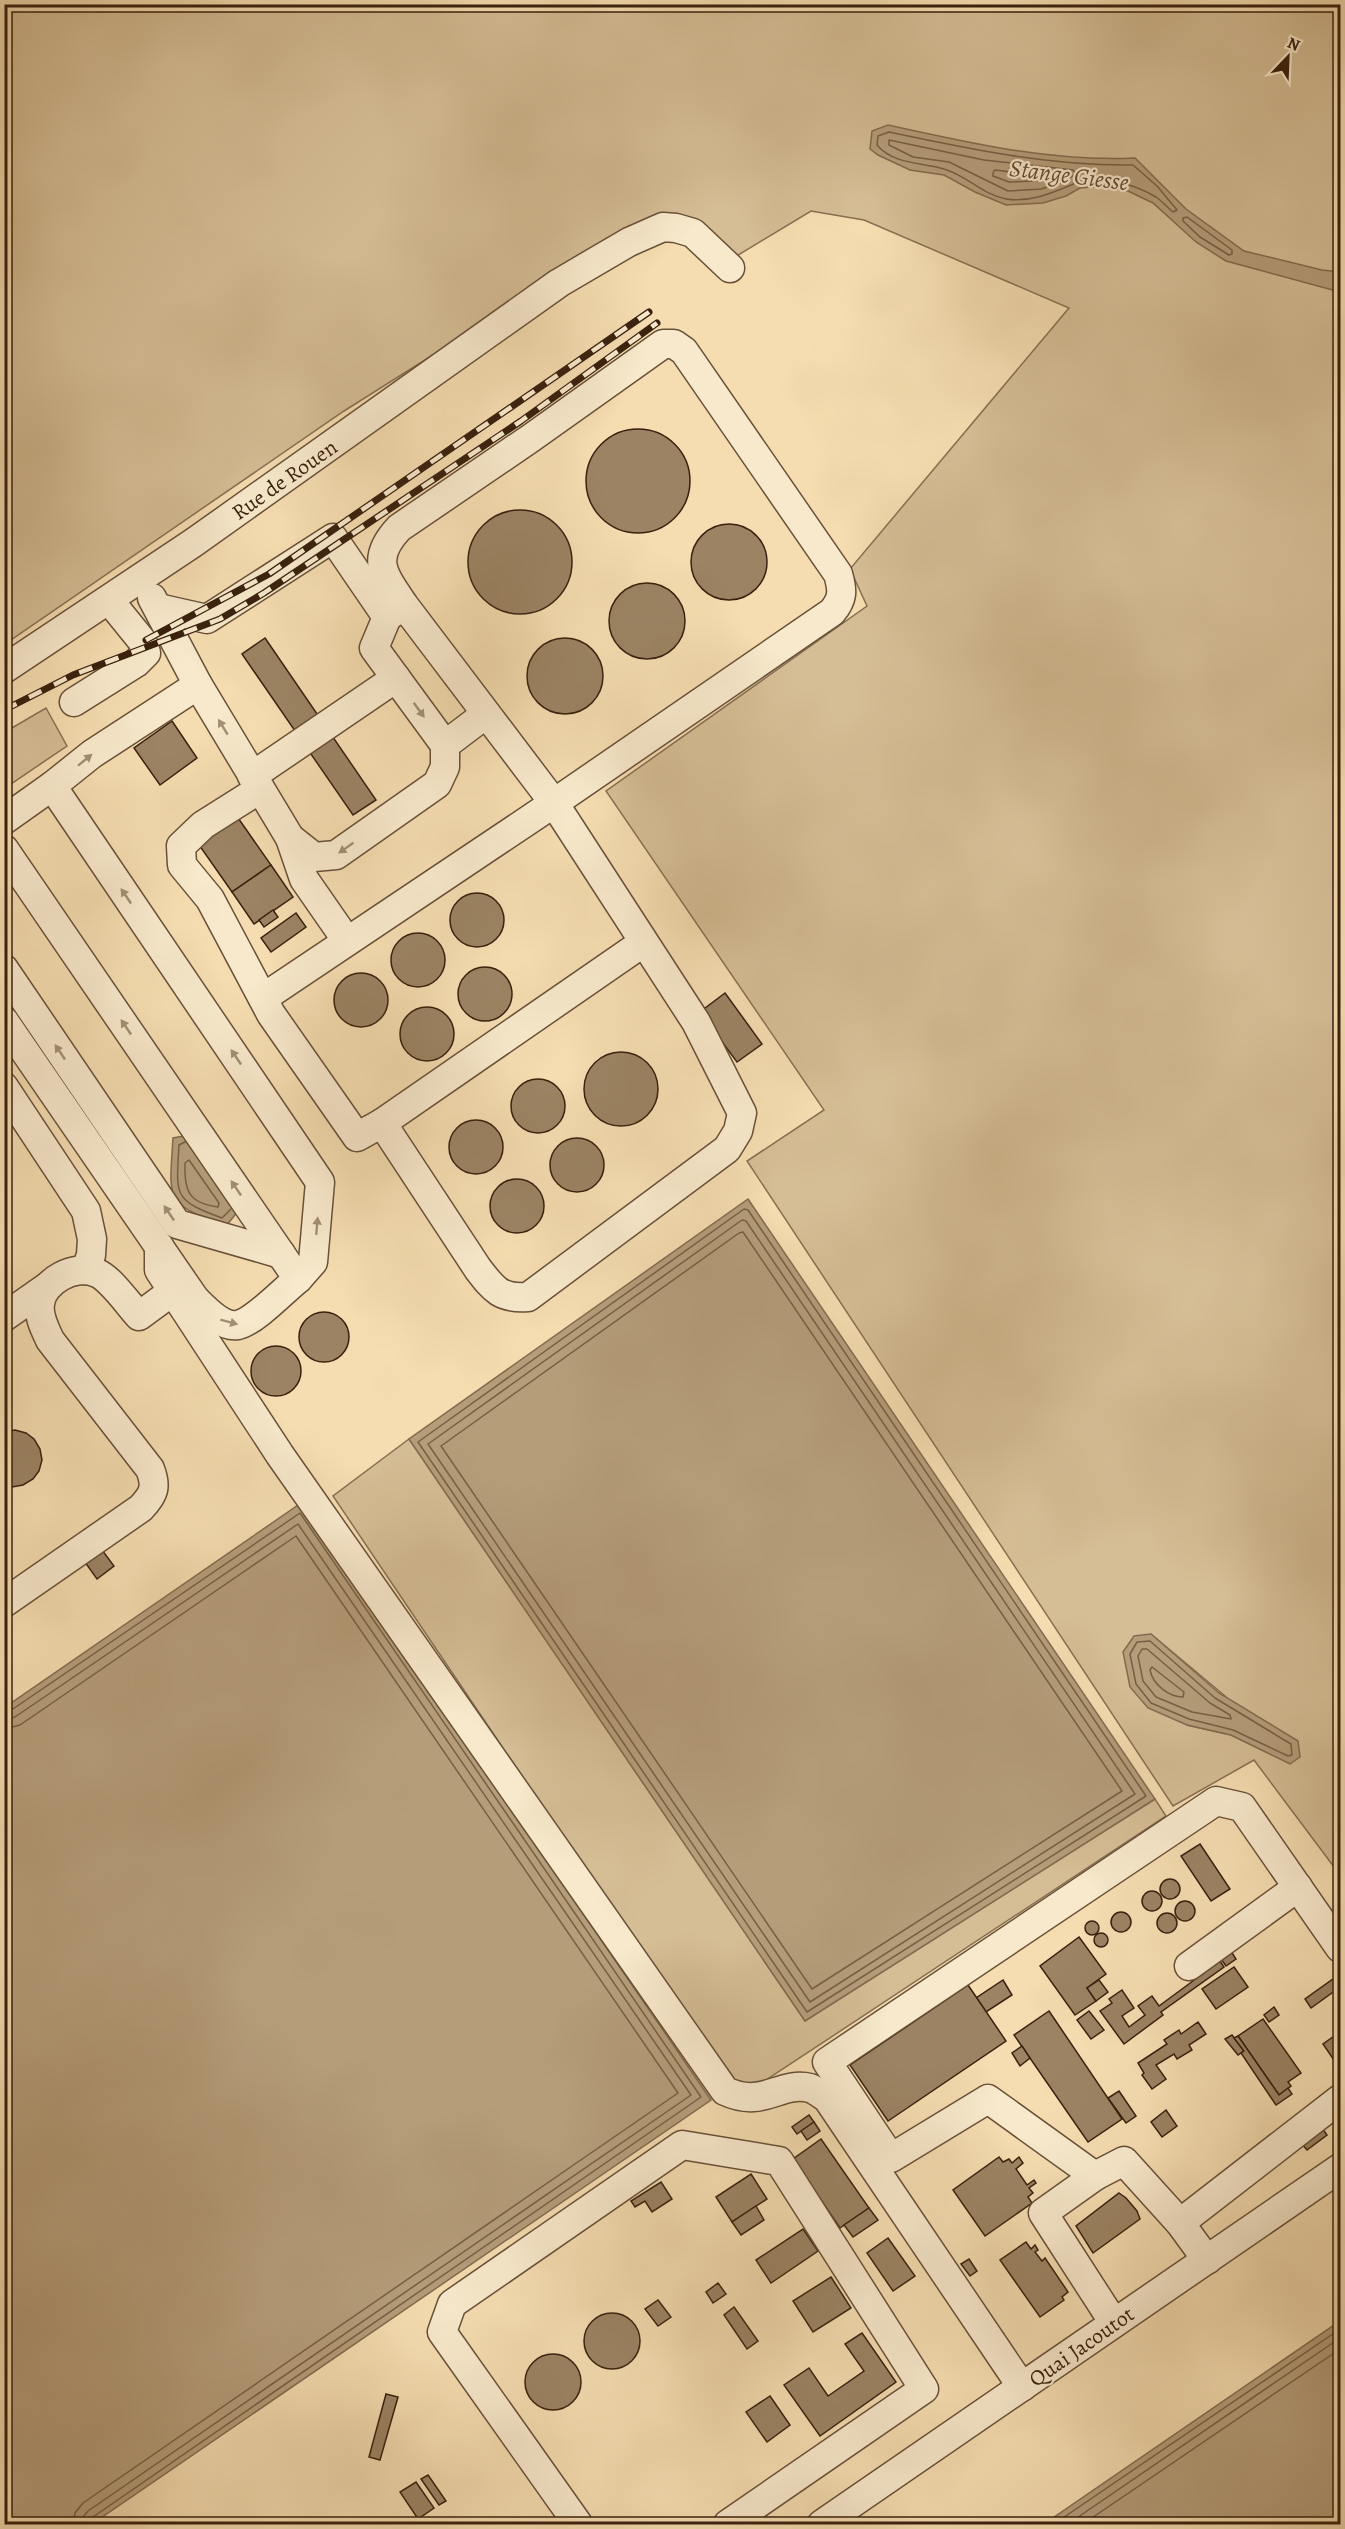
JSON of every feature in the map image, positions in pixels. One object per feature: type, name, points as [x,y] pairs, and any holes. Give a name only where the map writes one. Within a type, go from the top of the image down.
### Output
[{"type":"street","name":"Rue de Rouen","points":[[4,669],[139,580],[559,284],[629,242],[663,227],[693,233],[729,268]]},
{"type":"street","points":[[263,998],[554,803],[832,612],[841,602],[843,589],[838,574],[684,351],[674,344],[663,344],[656,348],[531,438],[399,528],[386,542],[382,558],[396,611],[374,648],[445,745],[444,767],[437,784],[336,855],[314,857],[290,838]]},
{"type":"street","points":[[158,608],[207,619],[333,538],[486,714],[554,803],[696,1022],[742,1113],[738,1131],[727,1149],[528,1297],[513,1298],[494,1290],[478,1269],[382,1123]]},
{"type":"street","points":[[139,580],[158,608],[198,685],[290,838],[304,879],[347,941]]},
{"type":"street","points":[[74,702],[136,663],[144,657],[146,652],[143,642],[109,600]]},
{"type":"street","points":[[396,678],[256,783],[203,825],[181,846],[182,865],[210,899],[272,1014],[357,1137],[382,1123],[644,942]]},
{"type":"street","points":[[4,820],[92,754],[198,685]]},
{"type":"street","points":[[445,745],[486,714]]},
{"type":"street","points":[[52,786],[320,1182],[313,1262],[298,1278],[252,1317],[238,1325],[225,1323],[211,1314],[168,1268]]},
{"type":"street","points":[[4,849],[298,1278]]},
{"type":"street","points":[[4,969],[177,1224],[281,1254]]},
{"type":"street","points":[[4,1021],[168,1268],[280,1455],[725,2091],[739,2098],[751,2099],[799,2087],[813,2089],[827,2098],[1022,2387]]},
{"type":"street","points":[[4,1087],[86,1211],[92,1239],[91,1255],[86,1270]]},
{"type":"street","points":[[4,1317],[74,1270],[98,1273],[139,1316],[168,1268]]},
{"type":"street","points":[[4,1604],[141,1508],[154,1491],[150,1469],[50,1340],[39,1304],[46,1287]]},
{"type":"street","points":[[1095,2176],[988,2099],[891,2158],[827,2062],[1216,1801],[1242,1807],[1341,1948]]},
{"type":"street","points":[[1189,1966],[1298,1887]]},
{"type":"street","points":[[1179,2223],[1341,2099]]},
{"type":"street","points":[[578,2524],[442,2332],[452,2304],[682,2145],[779,2160],[924,2389],[728,2524]]},
{"type":"street","points":[[1114,2323],[1043,2213],[1095,2176],[1124,2161],[1179,2223],[1207,2260]]},
{"type":"street","name":"Quai Jacoutot","points":[[822,2524],[1341,2168]]},
{"type":"shaded area","points":[[4,5],[1340,5],[1340,1875],[1254,1760],[1173,1806],[747,1161],[824,1110],[606,791],[867,606],[850,569],[1069,308],[864,220],[811,211],[730,260],[687,221],[536,290],[344,411],[5,644]],"holes":[[[1151,1634],[1225,1696],[1260,1749],[1231,1735],[1187,1725]]]},
{"type":"shaded area","points":[[46,708],[67,746],[5,788],[5,732]]},
{"type":"shaded area","points":[[409,1439],[805,2021],[1155,1799],[1166,1816],[754,2088],[727,2080],[333,1496]]},
{"type":"water","name":"Stange Giesse","points":[[888,125],[1011,150],[1073,157],[1135,158],[1186,209],[1244,251],[1322,270],[1340,272],[1340,292],[1226,261],[1196,242],[1153,203],[1128,191],[1101,186],[1080,188],[1066,196],[1043,203],[1006,205],[975,192],[944,175],[910,170],[870,149],[872,131]]},
{"type":"water","points":[[189,1135],[239,1210],[226,1226],[191,1211],[181,1205],[175,1197],[171,1175],[173,1138]]},
{"type":"water","points":[[748,1199],[1155,1799],[805,2021],[409,1439]]},
{"type":"water","points":[[301,1503],[711,2100],[92,2524],[5,2524],[4,1708]]},
{"type":"water","points":[[1151,1634],[1219,1693],[1298,1741],[1300,1757],[1290,1764],[1231,1735],[1187,1725],[1148,1708],[1130,1687],[1123,1652],[1134,1636]]},
{"type":"water","points":[[1340,2321],[1340,2524],[1044,2524]]},
{"type":"building","points":[[638,429],[658,433],[675,444],[686,461],[690,481],[686,501],[675,518],[658,529],[638,533],[618,529],[601,518],[590,501],[586,481],[590,461],[601,444],[618,433]]},
{"type":"building","points":[[520,510],[540,514],[557,525],[568,542],[572,562],[568,582],[557,599],[540,610],[520,614],[500,610],[483,599],[472,582],[468,562],[472,542],[483,525],[500,514]]},
{"type":"building","points":[[729,524],[743,527],[756,535],[764,548],[767,562],[764,576],[756,589],[743,597],[729,600],[715,597],[702,589],[694,576],[691,562],[694,548],[702,535],[715,527]]},
{"type":"building","points":[[647,583],[661,586],[674,594],[682,607],[685,621],[682,635],[674,648],[661,656],[647,659],[633,656],[620,648],[612,635],[609,621],[612,607],[620,594],[633,586]]},
{"type":"building","points":[[265,638],[376,800],[353,815],[242,654]]},
{"type":"building","points":[[565,638],[579,641],[592,649],[600,662],[603,676],[600,690],[592,703],[579,711],[565,714],[551,711],[538,703],[530,690],[527,676],[530,662],[538,649],[551,641]]},
{"type":"building","points":[[172,721],[197,758],[160,785],[134,748]]},
{"type":"building","points":[[236,815],[271,865],[232,892],[197,842]]},
{"type":"building","points":[[271,865],[293,897],[254,924],[232,892]]},
{"type":"building","points":[[472,893],[482,893],[492,897],[500,905],[504,920],[500,935],[492,943],[482,947],[472,947],[462,943],[454,935],[450,925],[450,915],[454,905],[462,897]]},
{"type":"building","points":[[273,910],[278,917],[264,927],[259,920]]},
{"type":"building","points":[[296,913],[306,927],[271,952],[261,938]]},
{"type":"building","points":[[413,933],[423,933],[433,937],[441,945],[445,960],[441,975],[433,983],[423,987],[413,987],[403,983],[395,975],[391,965],[391,955],[395,945],[403,937]]},
{"type":"building","points":[[480,967],[490,967],[500,971],[508,979],[512,994],[508,1009],[500,1017],[490,1021],[480,1021],[470,1017],[462,1009],[458,999],[458,989],[462,979],[470,971]]},
{"type":"building","points":[[356,973],[366,973],[376,977],[384,985],[388,1000],[384,1015],[376,1023],[366,1027],[356,1027],[346,1023],[338,1015],[334,1005],[334,995],[338,985],[346,977]]},
{"type":"building","points":[[725,993],[762,1044],[737,1062],[700,1012]]},
{"type":"building","points":[[422,1007],[432,1007],[442,1011],[450,1019],[454,1034],[450,1049],[442,1057],[432,1061],[422,1061],[412,1057],[404,1049],[400,1039],[400,1029],[404,1019],[412,1011]]},
{"type":"building","points":[[621,1052],[635,1055],[647,1063],[655,1075],[658,1089],[655,1103],[647,1115],[635,1123],[621,1126],[607,1123],[595,1115],[587,1103],[584,1089],[587,1075],[595,1063],[607,1055]]},
{"type":"building","points":[[533,1079],[543,1079],[553,1083],[561,1091],[565,1106],[561,1121],[553,1129],[543,1133],[533,1133],[523,1129],[515,1121],[511,1111],[511,1101],[515,1091],[523,1083]]},
{"type":"building","points":[[471,1120],[481,1120],[491,1124],[499,1132],[503,1147],[499,1162],[491,1170],[481,1174],[471,1174],[461,1170],[453,1162],[449,1152],[449,1142],[453,1132],[461,1124]]},
{"type":"building","points":[[572,1138],[582,1138],[592,1142],[600,1150],[604,1165],[600,1180],[592,1188],[582,1192],[572,1192],[562,1188],[554,1180],[550,1170],[550,1160],[554,1150],[562,1142]]},
{"type":"building","points":[[512,1179],[522,1179],[532,1183],[540,1191],[544,1206],[540,1221],[532,1229],[522,1233],[512,1233],[502,1229],[494,1221],[490,1211],[490,1201],[494,1191],[502,1183]]},
{"type":"building","points":[[319,1312],[329,1312],[342,1319],[349,1332],[349,1342],[342,1355],[329,1362],[319,1362],[310,1358],[303,1351],[299,1342],[299,1332],[303,1323],[310,1316]]},
{"type":"building","points":[[271,1346],[281,1346],[294,1353],[301,1366],[301,1376],[294,1389],[281,1396],[271,1396],[262,1392],[255,1385],[251,1376],[251,1366],[255,1357],[262,1350]]},
{"type":"building","points":[[15,1430],[26,1433],[34,1439],[40,1449],[42,1460],[39,1471],[33,1479],[23,1485],[12,1487],[4,1485],[4,1432]]},
{"type":"building","points":[[99,1546],[114,1566],[97,1579],[82,1558]]},
{"type":"building","points":[[1200,1844],[1230,1889],[1211,1901],[1181,1856]]},
{"type":"building","points":[[1170,1879],[1177,1882],[1180,1889],[1177,1896],[1170,1899],[1163,1896],[1160,1889],[1163,1882]]},
{"type":"building","points":[[1152,1891],[1159,1894],[1162,1901],[1159,1908],[1152,1911],[1145,1908],[1142,1901],[1145,1894]]},
{"type":"building","points":[[1185,1901],[1192,1904],[1195,1911],[1192,1918],[1185,1921],[1178,1918],[1175,1911],[1178,1904]]},
{"type":"building","points":[[1121,1912],[1128,1915],[1131,1922],[1128,1929],[1121,1932],[1114,1929],[1111,1922],[1114,1915]]},
{"type":"building","points":[[1167,1913],[1174,1916],[1177,1923],[1174,1930],[1167,1933],[1160,1930],[1157,1923],[1160,1916]]},
{"type":"building","points":[[1092,1921],[1097,1923],[1099,1928],[1097,1933],[1092,1935],[1087,1933],[1085,1928],[1087,1923]]},
{"type":"building","points":[[1101,1933],[1106,1935],[1108,1940],[1106,1945],[1101,1947],[1096,1945],[1094,1940],[1096,1935]]},
{"type":"building","points":[[1079,1937],[1106,1974],[1087,1988],[1096,2001],[1075,2015],[1040,1966]]},
{"type":"building","points":[[1227,1945],[1236,1959],[1226,1966],[1217,1953]]},
{"type":"building","points":[[1220,1961],[1224,1967],[1161,2012],[1163,2015],[1124,2044],[1100,2011],[1112,2003],[1109,1999],[1122,1990],[1134,2008],[1122,2016],[1129,2027],[1145,2015],[1138,2006],[1152,1996],[1159,2006]]},
{"type":"building","points":[[1234,1967],[1248,1987],[1216,2009],[1202,1989]]},
{"type":"building","points":[[1340,1974],[1340,1987],[1311,2008],[1305,1999]]},
{"type":"building","points":[[1003,1980],[1012,1995],[986,2012],[976,1998]]},
{"type":"building","points":[[1099,1980],[1108,1992],[1096,2001],[1087,1988]]},
{"type":"building","points":[[968,1985],[1006,2041],[888,2121],[850,2065]]},
{"type":"building","points":[[1274,2007],[1279,2015],[1269,2022],[1264,2015]]},
{"type":"building","points":[[1049,2011],[1122,2119],[1088,2142],[1014,2035]]},
{"type":"building","points":[[1089,2011],[1104,2030],[1091,2039],[1077,2020]]},
{"type":"building","points":[[1263,2019],[1301,2073],[1288,2082],[1291,2086],[1279,2095],[1238,2036]]},
{"type":"building","points":[[1198,2022],[1206,2034],[1189,2045],[1192,2050],[1177,2059],[1174,2054],[1156,2065],[1166,2079],[1152,2089],[1142,2075],[1144,2073],[1138,2063],[1167,2044],[1164,2040],[1179,2030],[1181,2034]]},
{"type":"building","points":[[1340,2032],[1340,2069],[1323,2044]]},
{"type":"building","points":[[1232,2035],[1244,2051],[1238,2055],[1225,2039]]},
{"type":"building","points":[[1238,2036],[1279,2095],[1288,2088],[1292,2094],[1276,2105],[1241,2053],[1244,2051],[1234,2038]]},
{"type":"building","points":[[1022,2046],[1030,2058],[1020,2066],[1012,2053]]},
{"type":"building","points":[[1119,2091],[1136,2116],[1126,2123],[1108,2098]]},
{"type":"building","points":[[1166,2110],[1177,2126],[1162,2137],[1151,2122]]},
{"type":"building","points":[[809,2115],[814,2122],[797,2134],[792,2127]]},
{"type":"building","points":[[814,2122],[820,2131],[807,2140],[801,2131]]},
{"type":"building","points":[[1322,2128],[1327,2135],[1307,2150],[1302,2144]]},
{"type":"building","points":[[821,2139],[869,2208],[840,2228],[793,2159]]},
{"type":"building","points":[[999,2157],[1003,2162],[1009,2159],[1012,2163],[1019,2157],[1023,2163],[1016,2169],[1027,2185],[1034,2180],[1036,2183],[1029,2188],[1033,2193],[1028,2197],[1032,2203],[985,2236],[953,2190]]},
{"type":"building","points":[[751,2174],[767,2199],[732,2222],[716,2197]]},
{"type":"building","points":[[661,2182],[672,2199],[652,2212],[645,2201],[635,2207],[631,2201]]},
{"type":"building","points":[[1119,2193],[1137,2211],[1140,2219],[1093,2253],[1076,2226]]},
{"type":"building","points":[[756,2206],[764,2220],[741,2235],[732,2222]]},
{"type":"building","points":[[869,2208],[878,2220],[853,2237],[844,2225]]},
{"type":"building","points":[[803,2229],[818,2251],[771,2283],[756,2260]]},
{"type":"building","points":[[888,2238],[915,2276],[893,2291],[867,2253]]},
{"type":"building","points":[[1026,2242],[1031,2249],[1035,2245],[1038,2250],[1035,2252],[1042,2261],[1045,2258],[1068,2292],[1062,2297],[1064,2300],[1040,2317],[1000,2260]]},
{"type":"building","points":[[969,2259],[977,2271],[970,2276],[961,2264]]},
{"type":"building","points":[[831,2277],[851,2308],[813,2332],[793,2301]]},
{"type":"building","points":[[718,2283],[726,2294],[713,2303],[706,2292]]},
{"type":"building","points":[[658,2300],[671,2317],[658,2326],[645,2309]]},
{"type":"building","points":[[734,2307],[758,2341],[747,2349],[724,2315]]},
{"type":"building","points":[[612,2313],[623,2315],[632,2321],[638,2330],[640,2341],[638,2352],[632,2361],[623,2367],[612,2369],[601,2367],[592,2361],[586,2352],[584,2341],[586,2330],[592,2321],[601,2315]]},
{"type":"building","points":[[862,2333],[896,2382],[820,2436],[784,2385],[809,2368],[828,2396],[864,2371],[845,2344]]},
{"type":"building","points":[[553,2354],[564,2356],[573,2362],[579,2371],[581,2382],[579,2393],[573,2402],[564,2408],[553,2410],[542,2408],[533,2402],[527,2393],[525,2382],[527,2371],[533,2362],[542,2356]]},
{"type":"building","points":[[386,2394],[398,2397],[380,2460],[369,2457]]},
{"type":"building","points":[[770,2396],[790,2425],[767,2442],[746,2412]]},
{"type":"building","points":[[428,2475],[446,2501],[439,2505],[421,2479]]},
{"type":"building","points":[[416,2482],[434,2508],[418,2519],[400,2492]]},
{"type":"railway","points":[[146,640],[269,574],[649,312]]},
{"type":"railway","points":[[4,710],[73,675],[220,619],[264,593],[521,421],[657,323]]}]
